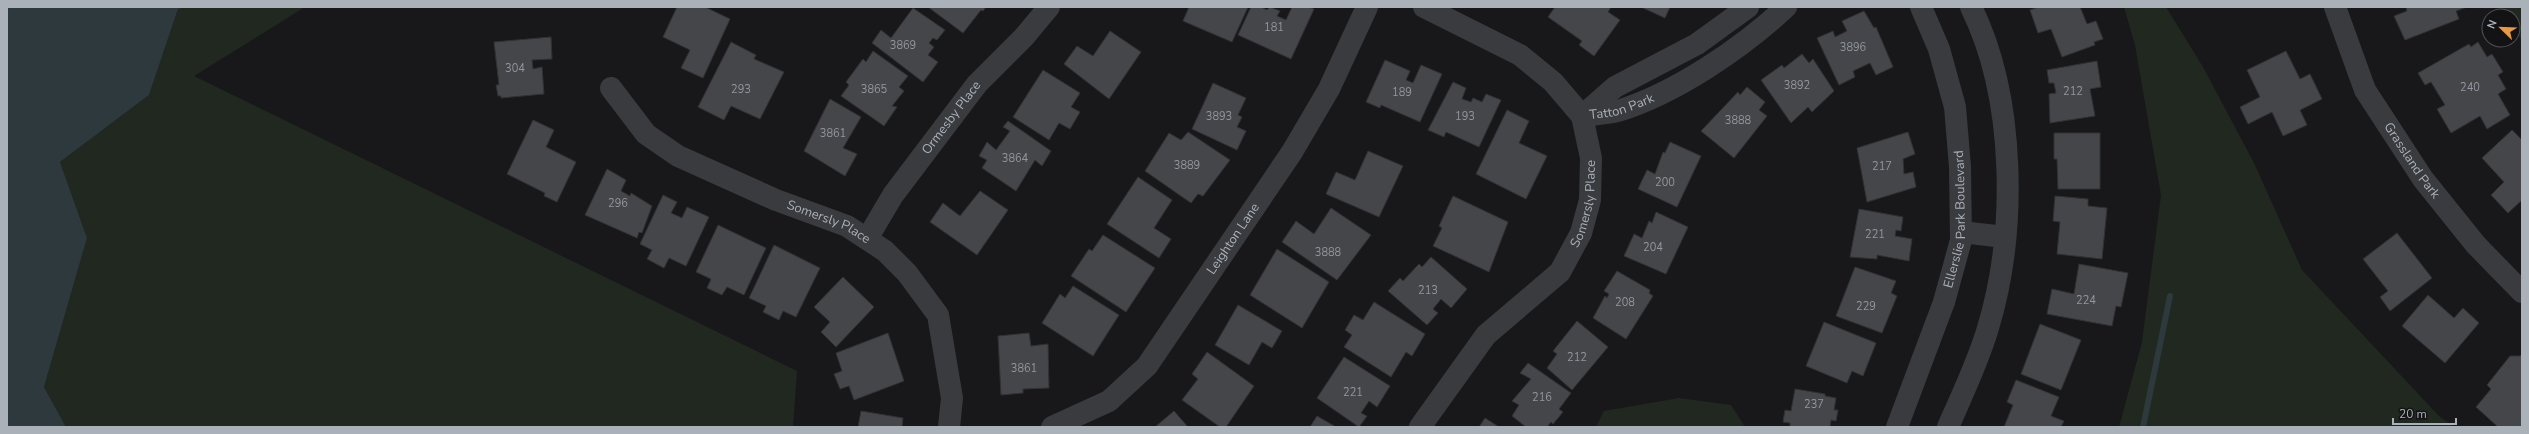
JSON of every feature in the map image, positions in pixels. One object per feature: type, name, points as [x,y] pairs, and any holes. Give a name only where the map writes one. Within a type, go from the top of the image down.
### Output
[{"type":"street","name":"Ormesby Place","points":[[866,239],[893,195],[976,84],[1024,37],[1049,7]]},
{"type":"street","name":"Leighton Lane","points":[[1052,427],[1109,401],[1146,366],[1292,152],[1329,89],[1367,7]]},
{"type":"street","name":"Somersly Place","points":[[1420,427],[1486,335],[1560,272],[1581,233],[1590,200],[1591,158],[1582,116],[1553,82],[1520,55],[1424,7]]},
{"type":"street","name":"Tatton Park","points":[[1582,116],[1615,87],[1697,44],[1748,7]]},
{"type":"street","name":"Tatton Park","points":[[1582,116],[1617,111],[1653,97],[1726,56],[1766,26],[1786,7]]},
{"type":"street","name":"Ellerslie Park Boulevard","points":[[1897,427],[1944,302],[1961,240],[1960,167],[1954,107],[1939,49],[1921,7]]},
{"type":"street","points":[[1948,427],[1988,329],[2000,277],[2009,210],[2008,170],[2002,112],[1991,64],[1978,21],[1971,7]]},
{"type":"street","name":"Grassland Park","points":[[2336,7],[2365,90],[2423,179],[2476,245],[2522,292]]},
{"type":"street","name":"Somersly Place","points":[[611,88],[646,134],[678,156],[776,200],[847,226],[885,251],[907,273],[938,315],[952,398],[949,427]]},
{"type":"street","points":[[1961,232],[2005,237]]},
{"type":"shaded area","points":[[7,7],[187,7],[178,9],[149,95],[60,162],[87,238],[44,387],[66,427],[7,427]]},
{"type":"shaded area","points":[[187,7],[305,7],[194,76],[797,371],[793,427],[66,427],[44,387],[87,238],[60,162],[149,95],[178,9]]},
{"type":"shaded area","points":[[2124,7],[2166,7],[2203,67],[2254,163],[2302,270],[2439,416],[2454,427],[2119,427],[2142,342],[2161,195],[2135,45]]},
{"type":"shaded area","points":[[2522,7],[2522,41],[2521,8],[2501,8]]},
{"type":"shaded area","points":[[1679,398],[1731,405],[1745,427],[1596,427],[1604,411]]},
{"type":"building","points":[[677,7],[705,7],[730,19],[703,78],[681,68],[690,50],[663,37]]},
{"type":"building","points":[[928,7],[986,7],[983,11],[981,10],[963,33]]},
{"type":"building","points":[[1189,7],[1248,7],[1232,42],[1183,21]]},
{"type":"building","points":[[1251,7],[1261,7],[1267,10],[1270,7],[1280,11],[1277,16],[1286,20],[1292,7],[1309,7],[1314,9],[1291,59],[1238,35]]},
{"type":"building","points":[[1555,7],[1611,7],[1608,12],[1620,20],[1594,56],[1579,45],[1582,41],[1548,17]]},
{"type":"building","points":[[1641,7],[1670,7],[1665,18]]},
{"type":"building","points":[[2039,7],[2080,7],[2087,24],[2096,21],[2103,39],[2094,42],[2095,45],[2062,57],[2051,29],[2038,33],[2030,10]]},
{"type":"building","points":[[2406,7],[2467,7],[2456,11],[2459,19],[2405,40],[2394,16],[2407,11]]},
{"type":"building","points":[[913,8],[945,30],[937,40],[933,38],[929,43],[934,47],[928,55],[938,62],[923,82],[872,43],[881,30],[891,38]]},
{"type":"building","points":[[1864,11],[1874,28],[1876,27],[1893,67],[1876,75],[1870,63],[1853,71],[1855,77],[1839,85],[1817,38],[1833,31],[1835,37],[1847,31],[1842,21]]},
{"type":"building","points":[[1110,31],[1141,52],[1109,99],[1064,64],[1077,46],[1093,56]]},
{"type":"building","points":[[551,37],[552,59],[532,60],[533,69],[542,67],[544,94],[501,98],[501,96],[498,96],[496,85],[499,85],[494,42]]},
{"type":"building","points":[[731,42],[756,55],[754,59],[784,72],[760,119],[731,106],[724,120],[698,107]]},
{"type":"building","points":[[2478,42],[2487,57],[2492,54],[2503,72],[2498,75],[2506,89],[2498,94],[2510,115],[2487,129],[2480,116],[2451,133],[2437,109],[2445,105],[2431,82],[2425,85],[2418,73],[2469,44],[2471,47]]},
{"type":"building","points":[[873,51],[908,76],[899,87],[904,91],[892,106],[897,107],[884,126],[841,96],[849,85],[846,82],[863,59],[866,62]]},
{"type":"building","points":[[2286,51],[2300,79],[2310,74],[2322,99],[2300,110],[2307,125],[2283,136],[2272,112],[2248,124],[2240,107],[2260,97],[2247,70]]},
{"type":"building","points":[[1802,54],[1809,63],[1813,59],[1834,91],[1812,112],[1808,107],[1791,123],[1761,80],[1782,65],[1784,68]]},
{"type":"building","points":[[1385,60],[1410,71],[1406,80],[1413,83],[1421,65],[1442,74],[1420,122],[1381,105],[1380,108],[1366,102]]},
{"type":"building","points":[[2097,61],[2101,87],[2090,89],[2095,116],[2050,123],[2049,94],[2056,93],[2054,83],[2049,83],[2047,70]]},
{"type":"building","points":[[1043,70],[1080,93],[1071,107],[1080,112],[1070,129],[1059,123],[1049,140],[1013,117]]},
{"type":"building","points":[[1453,82],[1466,88],[1462,99],[1471,102],[1473,98],[1482,102],[1486,94],[1501,100],[1479,147],[1446,132],[1444,137],[1428,130]]},
{"type":"building","points":[[1213,83],[1246,98],[1238,115],[1242,117],[1237,127],[1246,131],[1237,150],[1192,129]]},
{"type":"building","points":[[1747,87],[1765,102],[1759,110],[1767,116],[1734,158],[1701,131],[1738,92],[1740,95]]},
{"type":"building","points":[[830,99],[861,117],[843,148],[857,154],[845,176],[804,151]]},
{"type":"building","points":[[1507,110],[1529,121],[1519,143],[1547,156],[1526,199],[1476,174]]},
{"type":"building","points":[[533,120],[554,130],[546,147],[576,162],[557,202],[544,196],[545,193],[507,174]]},
{"type":"building","points":[[1008,121],[1051,151],[1042,166],[1035,160],[1016,191],[982,168],[987,160],[979,156],[987,142],[996,150],[1010,131],[1003,127]]},
{"type":"building","points":[[2512,130],[2522,140],[2522,200],[2508,213],[2491,195],[2504,182],[2482,158]]},
{"type":"building","points":[[1188,132],[1230,160],[1203,196],[1198,194],[1191,203],[1145,171],[1169,133],[1181,140]]},
{"type":"building","points":[[1908,132],[1915,154],[1903,159],[1904,174],[1913,172],[1916,187],[1867,202],[1857,148]]},
{"type":"building","points":[[2054,133],[2100,133],[2100,189],[2058,189],[2057,159],[2054,159]]},
{"type":"building","points":[[1670,142],[1701,156],[1677,207],[1638,189],[1647,170],[1655,174],[1663,152],[1665,153]]},
{"type":"building","points":[[1368,151],[1403,166],[1379,217],[1326,194],[1336,172],[1355,180]]},
{"type":"building","points":[[607,169],[626,180],[621,191],[630,196],[631,193],[652,206],[642,233],[639,232],[637,238],[585,215]]},
{"type":"building","points":[[1138,177],[1172,200],[1154,228],[1171,239],[1159,258],[1107,224]]},
{"type":"building","points":[[980,191],[1008,210],[977,255],[930,222],[943,203],[960,216]]},
{"type":"building","points":[[663,195],[677,202],[671,213],[682,218],[687,207],[709,217],[686,266],[669,258],[664,268],[647,259],[652,250],[640,244]]},
{"type":"building","points":[[1453,196],[1508,222],[1489,272],[1433,246],[1442,228],[1439,226]]},
{"type":"building","points":[[2055,196],[2088,199],[2088,206],[2107,208],[2102,259],[2057,254],[2060,222],[2053,221]]},
{"type":"building","points":[[1331,208],[1371,235],[1337,280],[1282,242],[1296,221],[1314,234]]},
{"type":"building","points":[[1859,209],[1903,217],[1901,231],[1896,230],[1895,236],[1912,239],[1909,261],[1877,255],[1877,259],[1850,257]]},
{"type":"building","points":[[1656,212],[1688,227],[1666,274],[1624,256],[1634,234],[1642,238],[1649,221],[1652,223]]},
{"type":"building","points":[[718,225],[766,248],[744,295],[727,287],[722,295],[707,288],[711,279],[696,272]]},
{"type":"building","points":[[2397,233],[2432,278],[2390,311],[2380,297],[2388,291],[2363,259]]},
{"type":"building","points":[[1103,235],[1155,268],[1126,312],[1071,276],[1089,249],[1092,251]]},
{"type":"building","points":[[774,245],[820,268],[796,317],[783,311],[779,320],[763,312],[766,306],[749,298]]},
{"type":"building","points":[[1277,249],[1329,282],[1302,328],[1250,295]]},
{"type":"building","points":[[1431,257],[1467,289],[1451,308],[1441,299],[1433,309],[1438,313],[1427,325],[1388,291],[1400,278],[1403,281],[1419,264],[1422,267]]},
{"type":"building","points":[[2079,264],[2128,273],[2121,307],[2116,306],[2112,326],[2047,314],[2052,289],[2074,294]]},
{"type":"building","points":[[1855,267],[1896,281],[1891,293],[1897,296],[1882,333],[1836,316]]},
{"type":"building","points":[[1617,271],[1650,290],[1649,293],[1653,296],[1626,339],[1593,318],[1605,296],[1607,298],[1609,294],[1604,291]]},
{"type":"building","points":[[843,277],[874,307],[836,347],[821,332],[830,322],[814,307]]},
{"type":"building","points":[[1073,286],[1119,315],[1093,356],[1042,323],[1060,294],[1065,298]]},
{"type":"building","points":[[2428,295],[2454,318],[2463,308],[2479,323],[2445,363],[2402,326]]},
{"type":"building","points":[[1374,302],[1425,334],[1412,356],[1406,352],[1391,377],[1344,347],[1352,335],[1345,330],[1354,315],[1363,320]]},
{"type":"building","points":[[1238,305],[1282,331],[1272,348],[1262,342],[1249,365],[1215,345]]},
{"type":"building","points":[[1577,321],[1608,347],[1572,390],[1547,368],[1557,354],[1553,351]]},
{"type":"building","points":[[1824,322],[1876,343],[1863,376],[1852,371],[1847,383],[1806,366]]},
{"type":"building","points":[[2040,324],[2081,340],[2061,390],[2021,374]]},
{"type":"building","points":[[888,333],[904,381],[854,400],[849,386],[840,389],[834,374],[842,371],[836,353]]},
{"type":"building","points":[[1029,333],[1031,346],[1048,344],[1049,388],[1023,389],[1023,393],[1001,395],[998,336]]},
{"type":"building","points":[[1207,352],[1254,386],[1226,427],[1220,427],[1182,400],[1198,379],[1192,374]]},
{"type":"building","points":[[2522,354],[2522,427],[2498,427],[2476,407],[2491,389],[2487,385],[2510,356],[2520,356]]},
{"type":"building","points":[[1344,357],[1390,386],[1377,407],[1369,401],[1361,413],[1367,416],[1359,427],[1317,398]]},
{"type":"building","points":[[1528,363],[1571,393],[1559,409],[1563,412],[1553,424],[1551,422],[1547,427],[1526,427],[1512,416],[1519,405],[1512,401],[1531,379],[1520,373]]},
{"type":"building","points":[[2016,380],[2059,397],[2051,416],[2064,421],[2061,427],[2004,427],[2013,405],[2007,402]]},
{"type":"building","points":[[1795,389],[1825,394],[1825,396],[1836,398],[1834,410],[1838,410],[1836,421],[1831,420],[1830,427],[1790,427],[1790,423],[1783,422],[1785,410],[1791,411]]},
{"type":"building","points":[[861,411],[903,418],[902,427],[858,427]]},
{"type":"building","points":[[1174,411],[1188,427],[1155,427]]},
{"type":"building","points":[[1317,416],[1336,427],[1310,427]]},
{"type":"building","points":[[1485,418],[1499,427],[1479,427]]},
{"type":"waterway","points":[[2143,427],[2170,296]]}]
